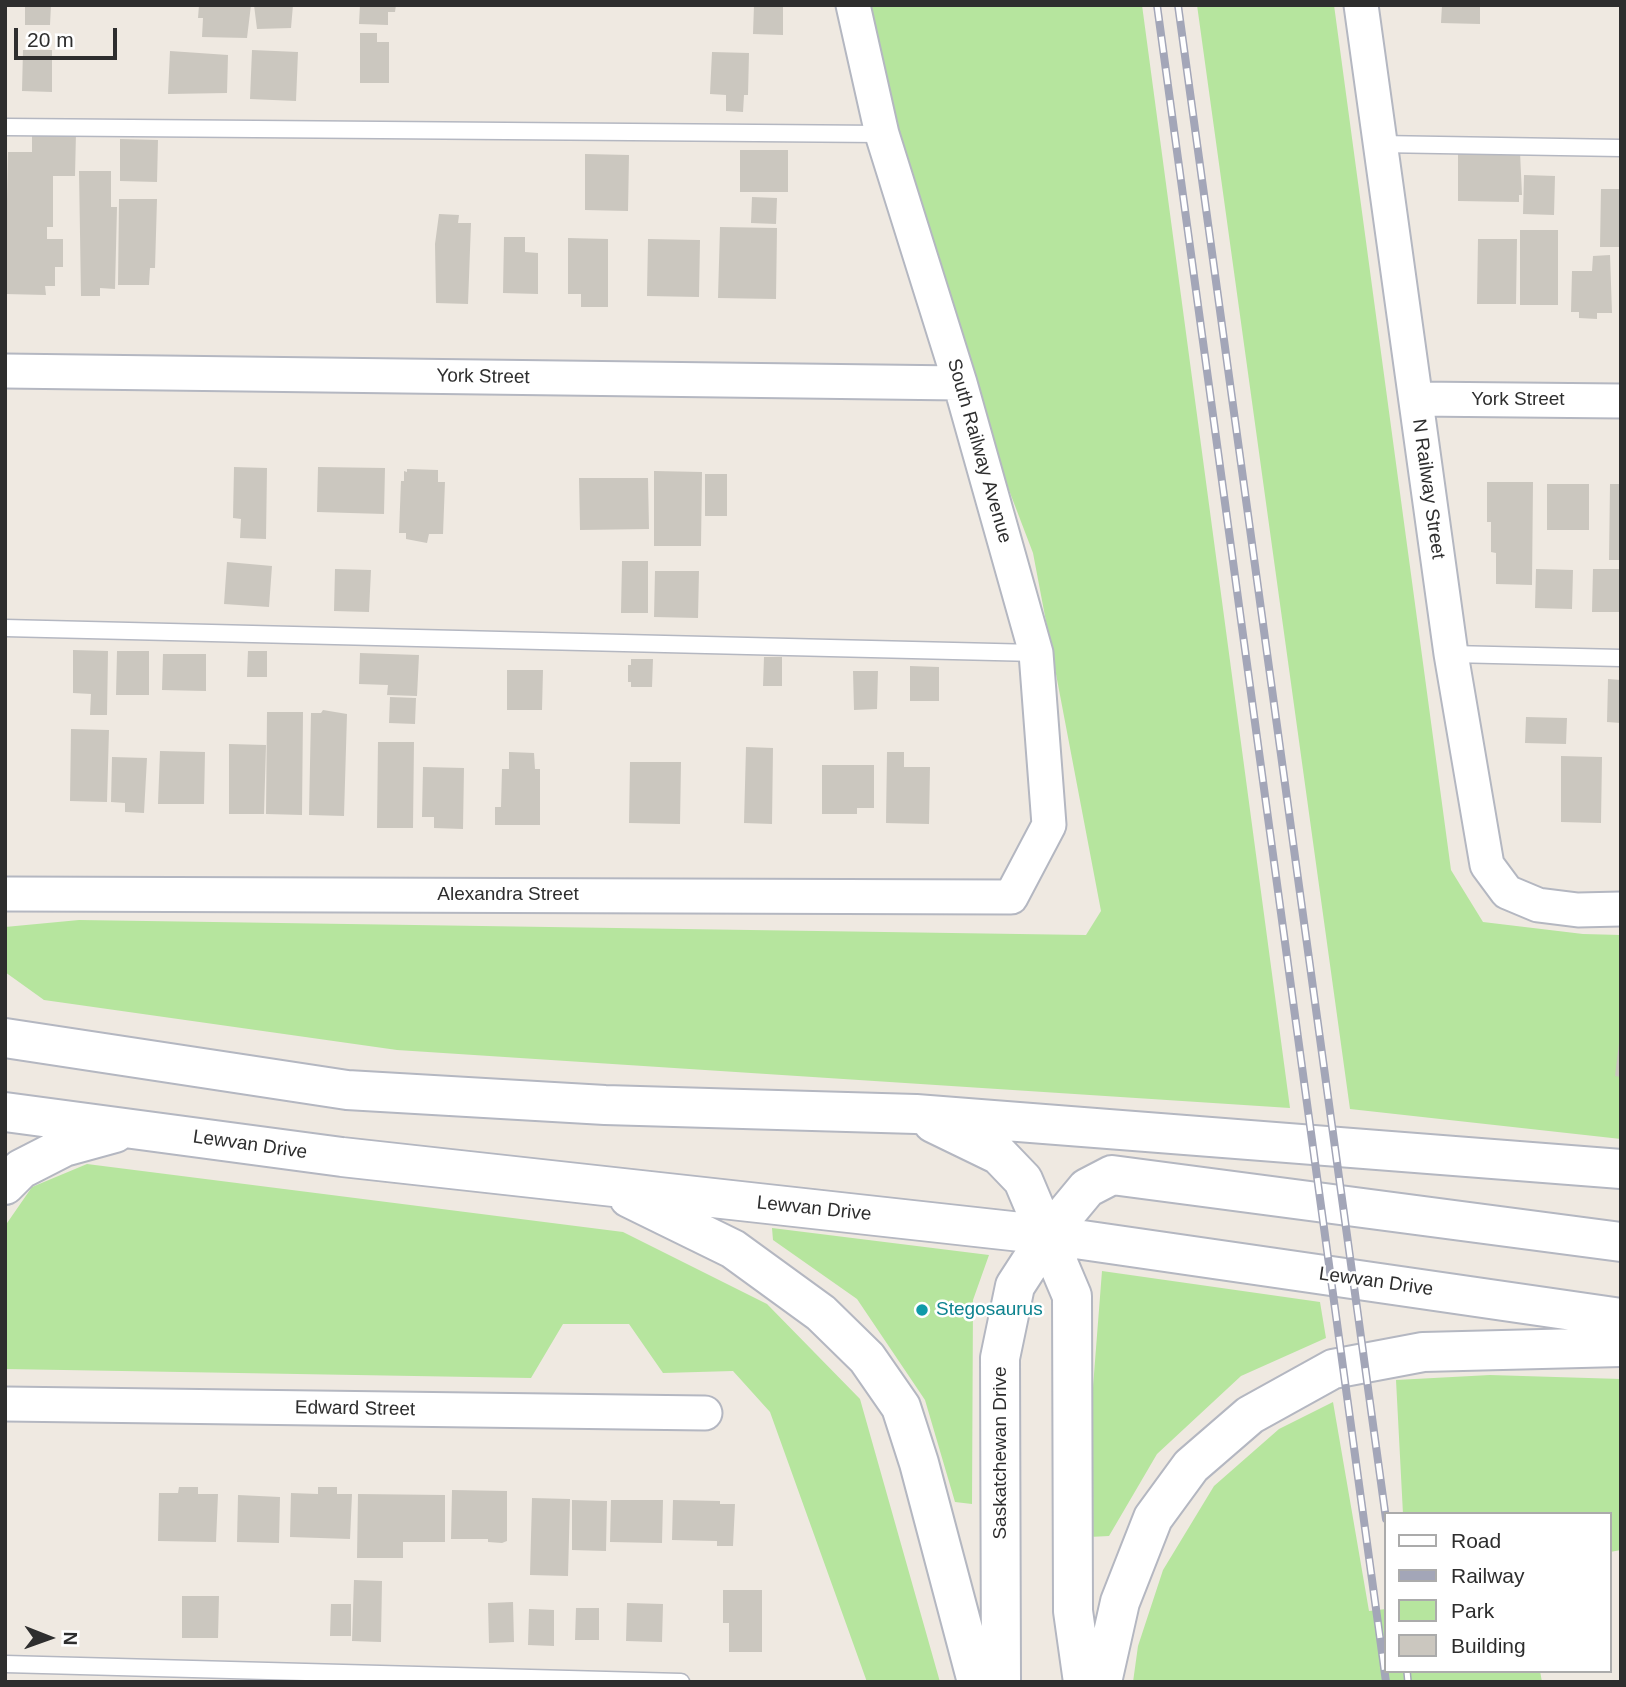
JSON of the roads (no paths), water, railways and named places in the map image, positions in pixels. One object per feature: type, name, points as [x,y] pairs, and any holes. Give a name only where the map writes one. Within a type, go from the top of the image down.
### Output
[{"type":"main road","points":[[5,1038],[347,1090],[605,1105],[916,1114],[1621,1169]]},
{"type":"main road","name":"Lewvan Drive","points":[[5,1112],[342,1157],[1048,1235],[1621,1318]]},
{"type":"main road","points":[[916,1114],[999,1155],[1023,1180],[1072,1296],[1073,1611],[1083,1682]]},
{"type":"main road","points":[[5,1185],[21,1169],[64,1147],[132,1128]]},
{"type":"main road","name":"Saskatchewan Drive","points":[[1001,1682],[1000,1358],[1015,1286],[1048,1235],[1087,1188],[1112,1175],[1621,1242]]},
{"type":"main road","points":[[605,1187],[733,1249],[821,1313],[867,1358],[901,1407],[919,1463],[977,1682]]},
{"type":"main road","points":[[1102,1682],[1120,1602],[1153,1518],[1191,1466],[1250,1415],[1333,1369],[1423,1352],[1621,1347]]},
{"type":"street","name":"South Railway Avenue","points":[[853,5],[882,134],[960,383],[1036,653],[1049,825],[1011,897]]},
{"type":"street","name":"N Railway Street","points":[[1361,5],[1451,654],[1487,865],[1507,892],[1538,905],[1578,910],[1621,909]]},
{"type":"street","name":"York Street","points":[[5,372],[960,383]]},
{"type":"street","name":"York Street","points":[[1416,399],[1621,401]]},
{"type":"street","name":"Alexandra Street","points":[[5,894],[1011,897]]},
{"type":"street","name":"Edward Street","points":[[5,1404],[705,1413]]},
{"type":"lane","points":[[5,127],[882,134]]},
{"type":"lane","points":[[1379,145],[1621,148]]},
{"type":"lane","points":[[5,628],[1036,653]]},
{"type":"lane","points":[[1451,654],[1621,658]]},
{"type":"lane","points":[[5,1664],[681,1682]]},
{"type":"railway","points":[[1157,5],[1384,1667]]},
{"type":"railway","points":[[1178,5],[1385,1512]]},
{"type":"railway","points":[[1385,1673],[1386,1682]]},
{"type":"railway","points":[[1407,1673],[1408,1682]]},
{"type":"place","name":"Stegosaurus","points":[[922,1310]]}]
